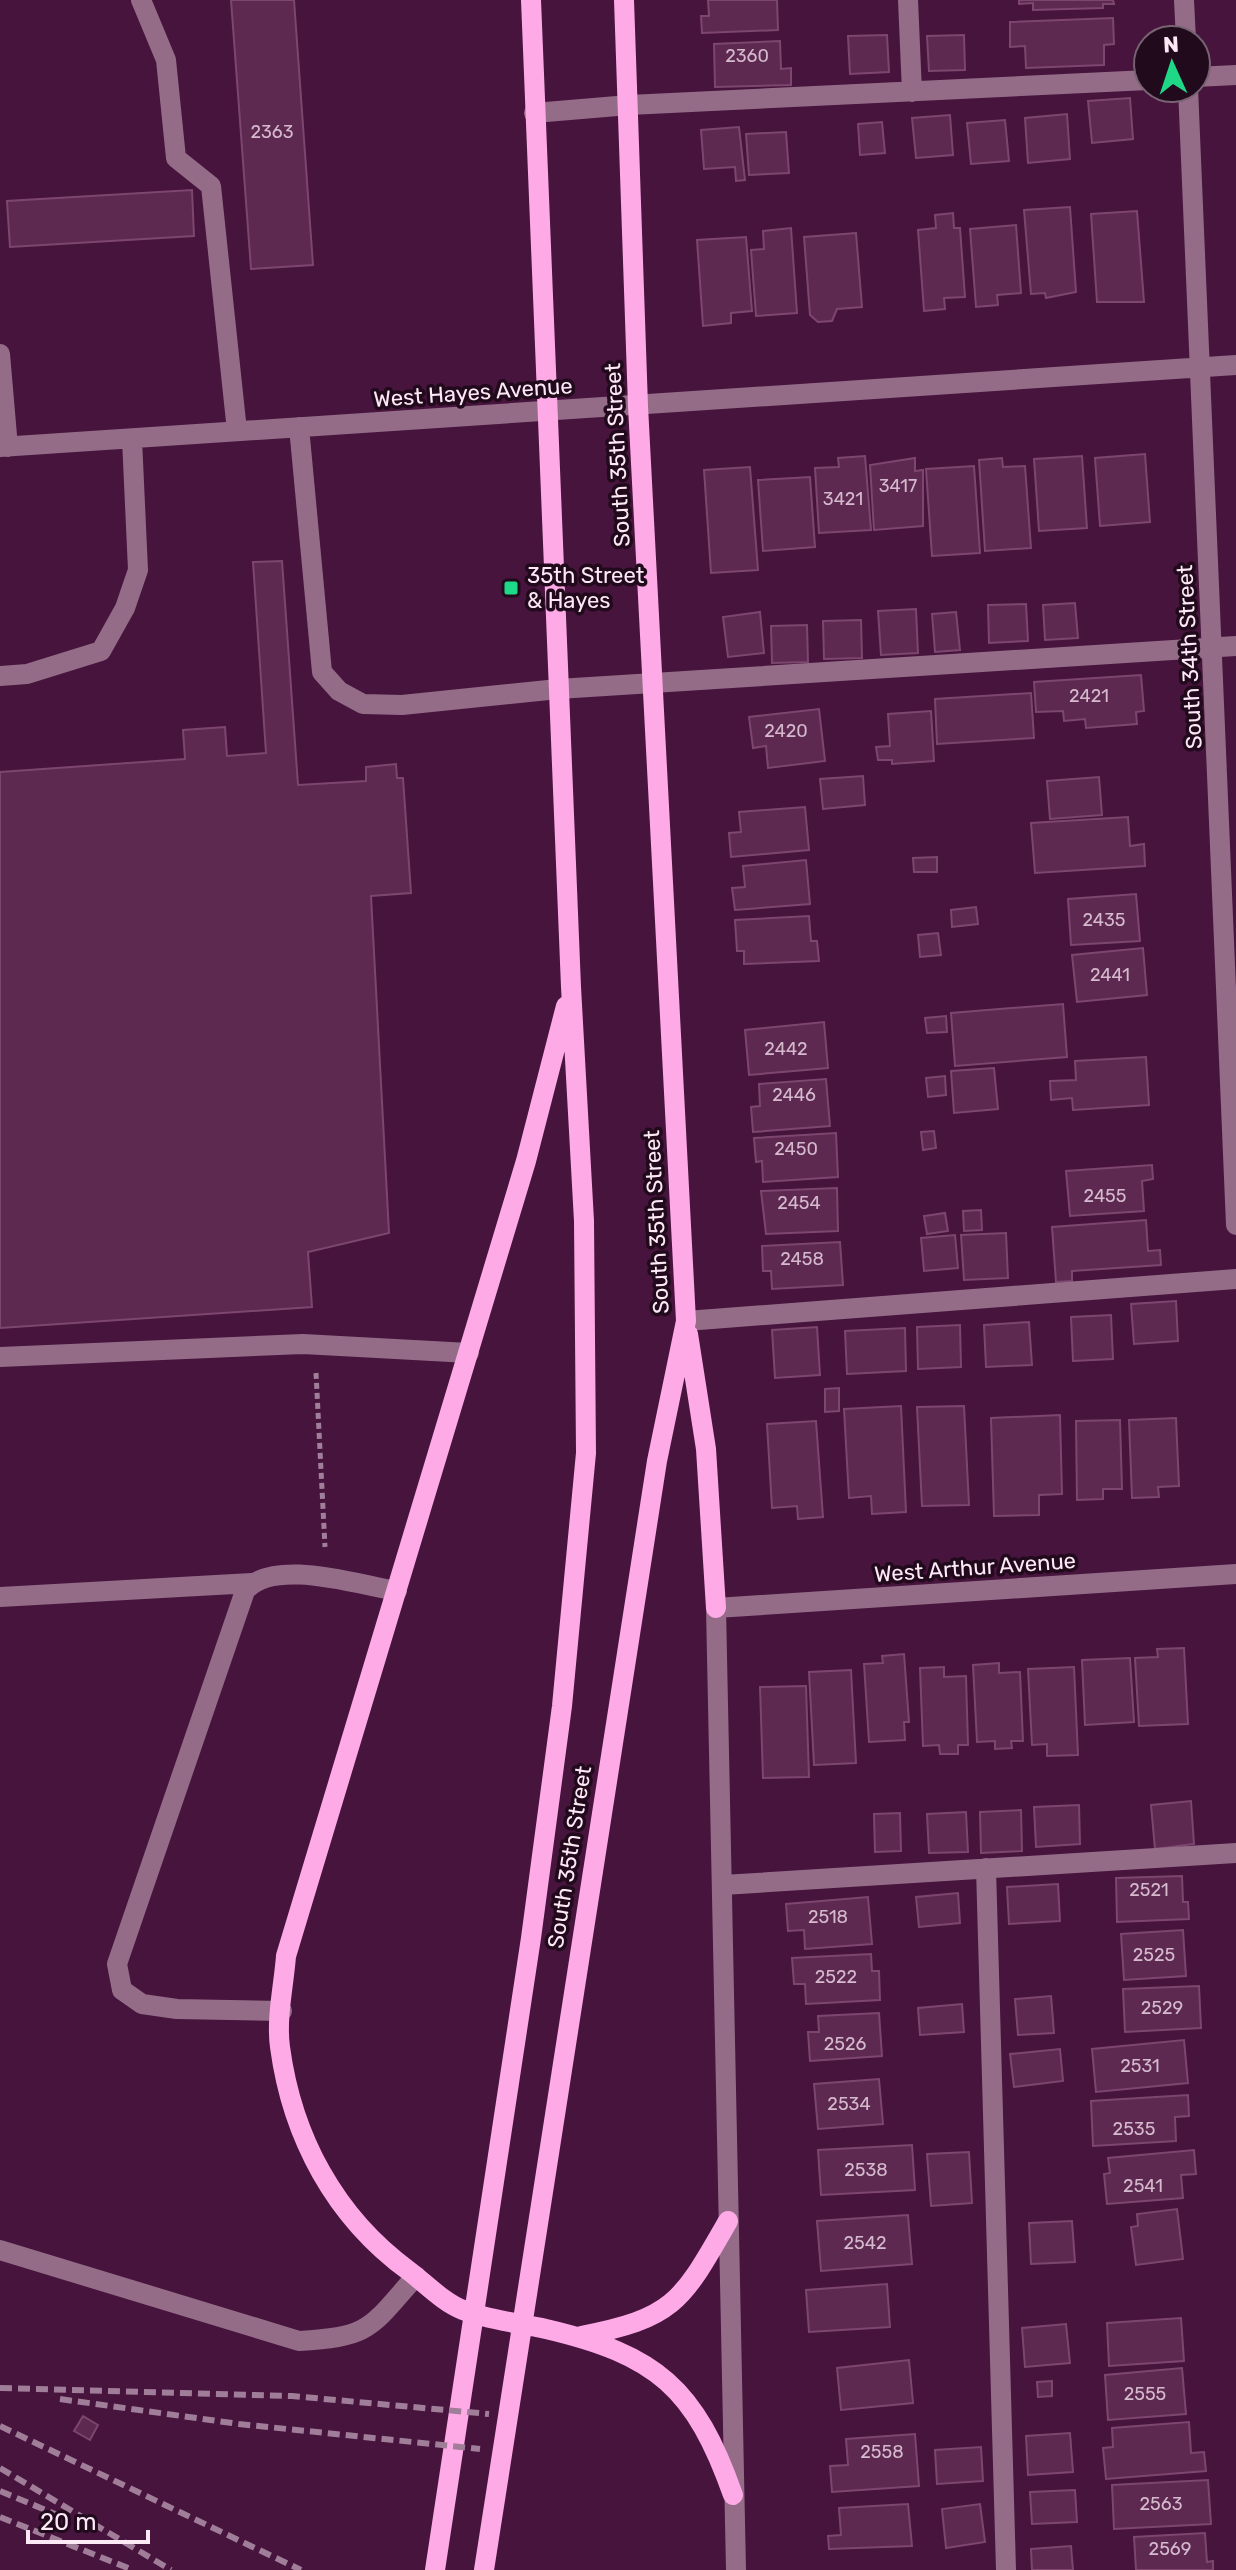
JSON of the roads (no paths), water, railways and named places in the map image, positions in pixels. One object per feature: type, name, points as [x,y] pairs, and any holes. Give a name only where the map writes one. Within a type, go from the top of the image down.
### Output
[{"type":"main road","name":"South 35th Street","points":[[435,2570],[531,1938],[562,1706],[586,1453],[584,1221],[558,689],[531,0]]},
{"type":"main road","name":"South 35th Street","points":[[484,2570],[657,1461],[686,1321],[638,406],[624,0]]},
{"type":"main road","points":[[571,987],[526,1161],[286,1956],[279,2044],[298,2129],[340,2207],[395,2262],[462,2310],[616,2348],[659,2373],[687,2403],[714,2443],[733,2495]]},
{"type":"main road","points":[[686,1321],[706,1449],[716,1608]]},
{"type":"main road","points":[[577,2337],[622,2328],[662,2313],[693,2283],[728,2221]]},
{"type":"street","points":[[141,0],[166,60],[176,158],[211,186],[237,431]]},
{"type":"street","points":[[908,0],[912,92]]},
{"type":"street","points":[[1184,0],[1185,24]]},
{"type":"street","points":[[1212,76],[1236,75]]},
{"type":"street","points":[[534,113],[629,105],[1132,81]]},
{"type":"street","name":"South 34th Street","points":[[1189,104],[1236,1225]]},
{"type":"street","points":[[0,354],[4,447]]},
{"type":"street","name":"West Hayes Avenue","points":[[4,447],[1236,365]]},
{"type":"street","points":[[299,427],[322,672],[339,691],[363,704],[402,705],[558,689],[1236,646]]},
{"type":"street","points":[[0,676],[27,674],[101,651],[125,608],[138,570],[132,439]]},
{"type":"street","points":[[686,1321],[1236,1279]]},
{"type":"street","points":[[0,1357],[314,1344],[469,1353]]},
{"type":"street","points":[[0,1597],[252,1583],[284,1572],[397,1591]]},
{"type":"street","name":"West Arthur Avenue","points":[[716,1608],[1236,1574]]},
{"type":"street","points":[[252,1583],[245,1591],[117,1964],[117,1973],[122,1990],[142,2004],[177,2009],[282,2011]]},
{"type":"street","points":[[716,1608],[736,2570]]},
{"type":"street","points":[[723,1885],[1236,1853]]},
{"type":"street","points":[[986,1868],[1006,2570]]},
{"type":"street","points":[[0,2250],[299,2341],[341,2339],[370,2328],[416,2276]]},
{"type":"railway","points":[[0,2388],[292,2396],[489,2414]]},
{"type":"railway","points":[[60,2399],[239,2424],[480,2449]]},
{"type":"railway","points":[[0,2426],[301,2570]]},
{"type":"railway","points":[[0,2468],[171,2570]]},
{"type":"railway","points":[[0,2491],[67,2519]]},
{"type":"railway","points":[[0,2517],[133,2570]]},
{"type":"place","name":"35th Street & Hayes","points":[[511,588]]}]
